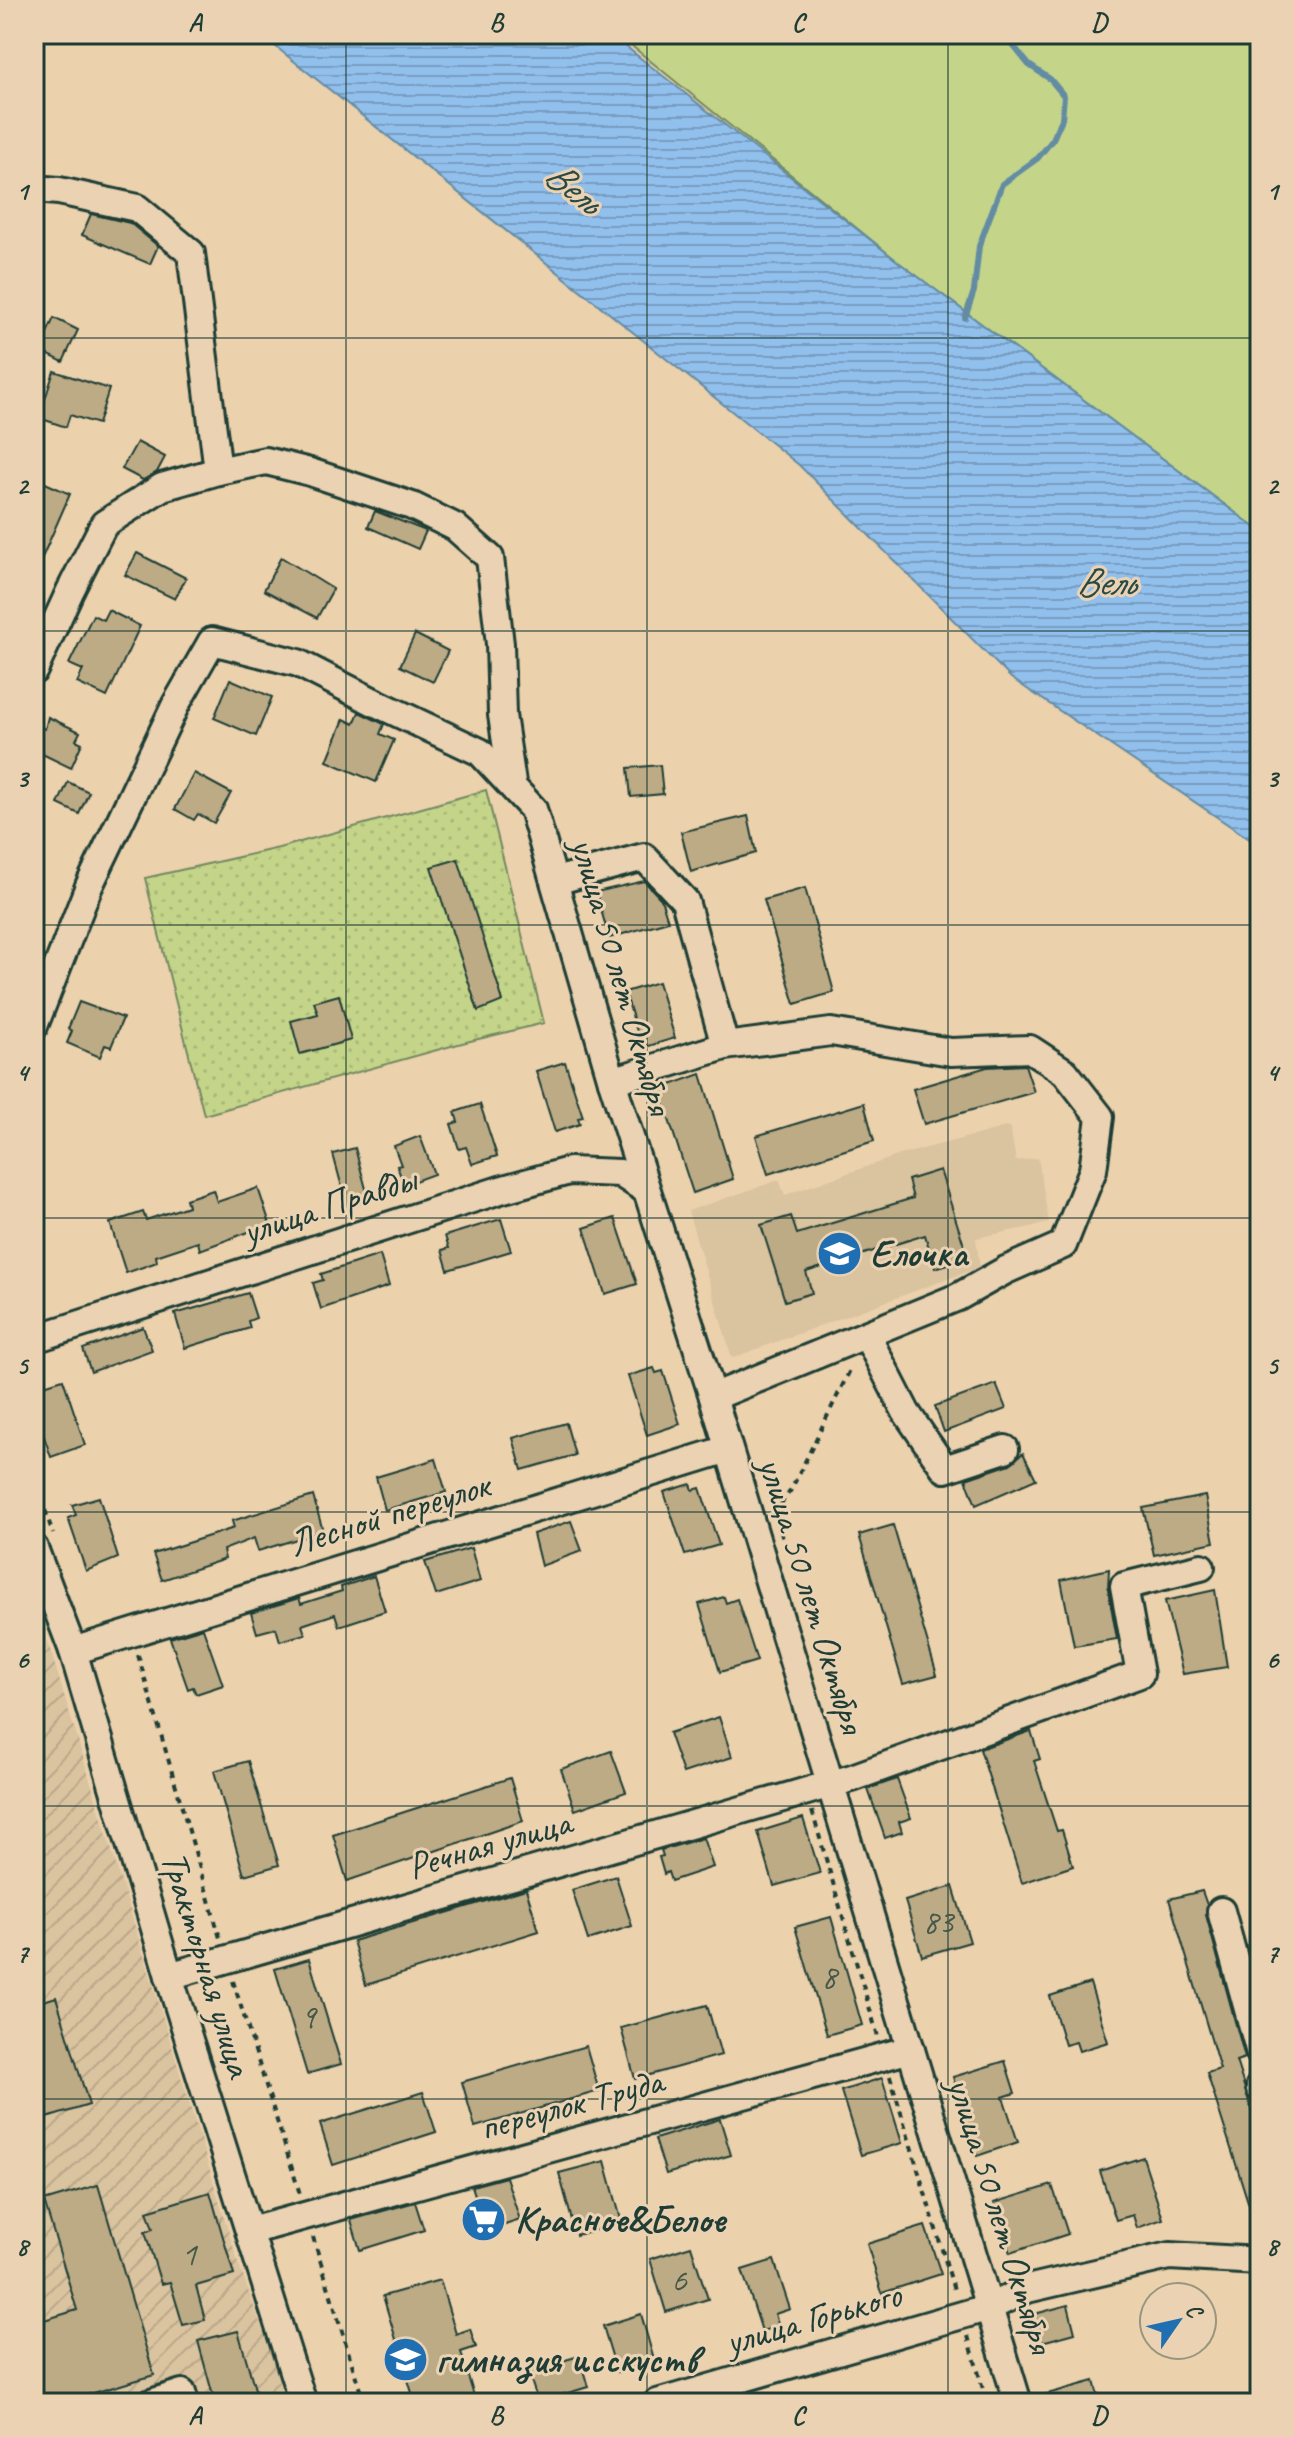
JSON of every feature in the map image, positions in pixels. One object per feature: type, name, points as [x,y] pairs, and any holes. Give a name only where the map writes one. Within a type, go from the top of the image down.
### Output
[{"type":"street","points":[[34,189],[59,191],[137,208],[191,253],[218,471]]},
{"type":"street","points":[[34,670],[104,524],[162,487],[266,461],[412,506],[455,527],[490,558],[500,644],[502,715],[512,783]]},
{"type":"street","points":[[34,1026],[89,886],[176,704],[212,641],[298,663],[480,752],[512,783]]},
{"type":"street","name":"улица 50 лет Октября","points":[[512,783],[533,809],[612,1081],[713,1397],[818,1787],[911,2049],[1018,2403]]},
{"type":"street","points":[[555,881],[644,857],[685,901],[725,1046]]},
{"type":"street","points":[[612,1081],[725,1046],[831,1032],[951,1052],[1030,1049],[1065,1072],[1100,1117],[1093,1170],[1063,1245],[1006,1270],[958,1297],[713,1397]]},
{"type":"street","name":"улица Правды","points":[[34,1339],[500,1190],[569,1171],[620,1173],[646,1190]]},
{"type":"street","points":[[867,1336],[906,1412],[945,1469],[1005,1449]]},
{"type":"street","name":"Лесной переулок","points":[[73,1651],[728,1449]]},
{"type":"street","name":"Тракторная улица","points":[[34,1548],[73,1651],[169,1976],[303,2403]]},
{"type":"street","name":"Речная улица","points":[[169,1976],[818,1787],[1140,1674],[1124,1586],[1201,1567]]},
{"type":"street","points":[[1221,1911],[1260,2053]]},
{"type":"street","name":"переулок Труда","points":[[250,2231],[911,2049]]},
{"type":"street","name":"улица Горького","points":[[657,2403],[990,2307],[1027,2289],[1169,2256],[1260,2261]]},
{"type":"street","points":[[151,2403],[182,2393],[185,2403]]},
{"type":"path","points":[[788,1556],[775,1512],[791,1490],[867,1336]]},
{"type":"path","points":[[132,1633],[226,1960],[364,2403]]},
{"type":"path","points":[[818,1787],[884,2057],[987,2403]]},
{"type":"shaded area","name":"Елочка","points":[[1010,1126],[1016,1161],[1038,1158],[1049,1223],[976,1238],[980,1267],[732,1358],[688,1211],[779,1180],[785,1195],[900,1155]]},
{"type":"shaded area","points":[[34,1597],[238,2262],[289,2403],[34,2403]]},
{"type":"green space","points":[[617,34],[1260,34],[1260,531],[901,264]]},
{"type":"green space","points":[[486,790],[544,1023],[204,1115],[145,878],[279,848]]},
{"type":"water","name":"Вель","points":[[260,34],[610,34],[901,264],[1260,531],[1260,846],[1011,678],[799,465]]},
{"type":"building","points":[[91,214],[130,223],[158,246],[150,264],[82,235]]},
{"type":"building","points":[[54,318],[78,330],[63,362],[39,350]]},
{"type":"building","points":[[54,371],[109,389],[98,424],[70,415],[66,427],[39,418]]},
{"type":"building","points":[[137,442],[165,457],[157,472],[143,480],[122,469]]},
{"type":"building","points":[[34,478],[70,494],[34,576]]},
{"type":"building","points":[[375,511],[426,531],[418,549],[368,527]]},
{"type":"building","points":[[137,553],[186,578],[175,599],[125,575]]},
{"type":"building","points":[[281,557],[333,589],[317,618],[264,590]]},
{"type":"building","points":[[108,610],[140,626],[107,697],[77,683],[83,670],[69,664],[93,615],[103,620]]},
{"type":"building","points":[[415,634],[448,651],[433,682],[400,666]]},
{"type":"building","points":[[230,679],[272,697],[256,736],[214,718]]},
{"type":"building","points":[[359,712],[384,724],[380,734],[394,740],[376,782],[327,761],[344,719],[354,724]]},
{"type":"building","points":[[48,717],[80,732],[76,740],[82,743],[71,768],[34,750],[34,724],[45,729]]},
{"type":"building","points":[[660,765],[663,794],[631,797],[628,768]]},
{"type":"building","points":[[194,773],[231,793],[214,823],[198,814],[194,820],[175,809]]},
{"type":"building","points":[[68,782],[89,792],[79,814],[58,804]]},
{"type":"building","points":[[748,816],[756,853],[691,872],[681,832]]},
{"type":"building","points":[[458,859],[503,1001],[478,1011],[431,867]]},
{"type":"building","points":[[644,881],[661,899],[668,921],[609,938],[596,892]]},
{"type":"building","points":[[805,888],[834,992],[795,1004],[764,900]]},
{"type":"building","points":[[658,982],[675,1038],[642,1048],[625,992]]},
{"type":"building","points":[[339,995],[351,1040],[300,1054],[291,1021],[318,1014],[314,1002]]},
{"type":"building","points":[[79,1002],[123,1018],[111,1047],[105,1045],[100,1057],[67,1043],[72,1031],[68,1029]]},
{"type":"building","points":[[565,1062],[583,1117],[578,1118],[580,1124],[555,1132],[536,1071]]},
{"type":"building","points":[[1025,1065],[1034,1092],[924,1124],[913,1089],[987,1067]]},
{"type":"building","points":[[701,1074],[733,1179],[693,1193],[659,1089]]},
{"type":"building","points":[[864,1103],[874,1141],[768,1174],[756,1136]]},
{"type":"building","points":[[480,1104],[497,1156],[472,1164],[466,1147],[459,1149],[451,1124],[458,1122],[455,1112]]},
{"type":"building","points":[[420,1136],[434,1174],[404,1185],[394,1146]]},
{"type":"building","points":[[355,1148],[369,1200],[347,1206],[333,1154]]},
{"type":"building","points":[[940,1170],[968,1258],[935,1268],[925,1235],[806,1272],[812,1293],[785,1301],[761,1225],[791,1216],[797,1234],[913,1198],[908,1180]]},
{"type":"building","points":[[258,1188],[270,1224],[200,1250],[198,1242],[156,1256],[157,1262],[126,1273],[110,1223],[143,1212],[146,1220],[188,1206],[186,1199],[213,1190],[217,1202]]},
{"type":"building","points":[[615,1218],[637,1284],[605,1294],[584,1228]]},
{"type":"building","points":[[501,1219],[511,1251],[448,1270],[442,1250],[449,1248],[445,1236]]},
{"type":"building","points":[[380,1255],[389,1286],[321,1309],[313,1283],[323,1280],[321,1274]]},
{"type":"building","points":[[248,1293],[256,1318],[248,1321],[250,1328],[185,1348],[175,1314]]},
{"type":"building","points":[[143,1327],[152,1350],[91,1372],[83,1349]]},
{"type":"building","points":[[654,1368],[656,1373],[663,1371],[680,1424],[647,1435],[628,1376]]},
{"type":"building","points":[[63,1379],[85,1445],[51,1457],[34,1407],[34,1388]]},
{"type":"building","points":[[996,1384],[1006,1409],[944,1432],[935,1406]]},
{"type":"building","points":[[566,1423],[575,1455],[522,1470],[513,1438]]},
{"type":"building","points":[[1023,1453],[1036,1479],[976,1505],[966,1479],[1010,1464]]},
{"type":"building","points":[[436,1459],[446,1492],[385,1510],[376,1477]]},
{"type":"building","points":[[691,1484],[693,1490],[700,1488],[719,1545],[685,1555],[664,1492]]},
{"type":"building","points":[[313,1496],[323,1531],[258,1551],[254,1538],[223,1550],[225,1559],[162,1580],[153,1554],[234,1528],[232,1521]]},
{"type":"building","points":[[1205,1496],[1214,1542],[1154,1555],[1143,1508]]},
{"type":"building","points":[[99,1497],[118,1558],[86,1571],[68,1518],[76,1515],[72,1505]]},
{"type":"building","points":[[571,1521],[582,1551],[541,1566],[533,1534]]},
{"type":"building","points":[[893,1525],[937,1675],[903,1684],[859,1535]]},
{"type":"building","points":[[471,1548],[480,1581],[436,1595],[425,1562]]},
{"type":"building","points":[[1109,1569],[1108,1589],[1117,1639],[1074,1646],[1061,1580]]},
{"type":"building","points":[[374,1576],[385,1611],[339,1626],[335,1614],[302,1625],[305,1634],[280,1641],[276,1628],[257,1633],[251,1613],[299,1598],[301,1604],[342,1591],[341,1587]]},
{"type":"building","points":[[1215,1590],[1227,1667],[1183,1674],[1165,1601]]},
{"type":"building","points":[[724,1597],[726,1603],[737,1599],[757,1661],[720,1672],[699,1604]]},
{"type":"building","points":[[203,1628],[223,1685],[196,1694],[193,1687],[188,1689],[170,1638]]},
{"type":"building","points":[[719,1717],[732,1757],[683,1773],[669,1733]]},
{"type":"building","points":[[1031,1731],[1040,1759],[1034,1761],[1057,1831],[1062,1830],[1073,1866],[1022,1883],[980,1749]]},
{"type":"building","points":[[611,1751],[626,1792],[575,1810],[561,1769]]},
{"type":"building","points":[[248,1761],[279,1865],[244,1875],[214,1771]]},
{"type":"building","points":[[510,1778],[523,1821],[347,1881],[333,1835]]},
{"type":"building","points":[[897,1779],[911,1818],[899,1822],[902,1832],[885,1838],[868,1789]]},
{"type":"building","points":[[803,1818],[820,1873],[774,1886],[758,1832]]},
{"type":"building","points":[[703,1838],[713,1867],[671,1881],[668,1872],[664,1874],[659,1857],[663,1856],[661,1850]]},
{"type":"building","points":[[616,1876],[632,1926],[588,1940],[572,1890]]},
{"type":"building","points":[[953,1886],[970,1942],[922,1956],[905,1901]]},
{"type":"building","points":[[526,1889],[539,1931],[366,1985],[353,1941]]},
{"type":"building","points":[[1202,1891],[1245,2058],[1236,2061],[1260,2136],[1260,2227],[1256,2227],[1207,2073],[1220,2069],[1169,1899]]},
{"type":"building","points":[[831,1917],[862,2025],[827,2035],[795,1927]]},
{"type":"building","points":[[309,1959],[341,2064],[307,2074],[275,1969]]},
{"type":"building","points":[[1090,1983],[1108,2042],[1079,2051],[1076,2042],[1065,2045],[1050,1996]]},
{"type":"building","points":[[56,1997],[89,2105],[34,2122],[34,2004]]},
{"type":"building","points":[[707,2005],[721,2055],[635,2079],[621,2028]]},
{"type":"building","points":[[586,2046],[599,2091],[475,2127],[462,2082]]},
{"type":"building","points":[[1005,2061],[1015,2093],[1003,2097],[1018,2142],[977,2156],[953,2077]]},
{"type":"building","points":[[882,2078],[902,2143],[861,2155],[841,2091]]},
{"type":"building","points":[[423,2092],[436,2132],[333,2165],[320,2124]]},
{"type":"building","points":[[720,2119],[731,2155],[666,2174],[655,2139]]},
{"type":"building","points":[[1143,2157],[1163,2219],[1137,2228],[1133,2215],[1116,2220],[1100,2171]]},
{"type":"building","points":[[605,2161],[622,2223],[576,2235],[559,2173]]},
{"type":"building","points":[[506,2177],[520,2220],[487,2231],[472,2186]]},
{"type":"building","points":[[98,2185],[154,2375],[60,2403],[34,2403],[34,2323],[77,2310],[44,2201]]},
{"type":"building","points":[[1052,2185],[1068,2234],[1010,2253],[994,2203]]},
{"type":"building","points":[[210,2192],[234,2275],[196,2286],[205,2320],[183,2325],[170,2282],[161,2284],[145,2232],[153,2229],[147,2211]]},
{"type":"building","points":[[415,2202],[424,2230],[360,2250],[351,2220]]},
{"type":"building","points":[[925,2226],[941,2274],[882,2293],[867,2244]]},
{"type":"building","points":[[691,2246],[708,2299],[666,2312],[650,2259]]},
{"type":"building","points":[[774,2260],[790,2309],[775,2314],[779,2326],[762,2331],[742,2270]]},
{"type":"building","points":[[440,2280],[456,2334],[470,2329],[476,2347],[461,2352],[476,2403],[415,2403],[383,2296]]},
{"type":"building","points":[[1068,2305],[1075,2333],[1038,2343],[1031,2315]]},
{"type":"building","points":[[641,2314],[654,2360],[617,2372],[603,2326]]},
{"type":"building","points":[[238,2331],[259,2403],[215,2403],[198,2341]]},
{"type":"building","points":[[579,2356],[588,2387],[538,2402],[528,2371]]},
{"type":"building","points":[[1094,2381],[1100,2403],[1034,2403],[1033,2398]]},
{"type":"waterway","points":[[965,318],[974,291],[979,246],[1002,184],[1038,158],[1053,139],[1062,119],[1064,96],[1050,79],[1029,65],[1004,34]]},
{"type":"place","name":"Елочка","points":[[839,1253]]},
{"type":"place","name":"Красное&Белое","points":[[484,2219]]},
{"type":"place","name":"гимназия исскуств","points":[[405,2359]]}]
